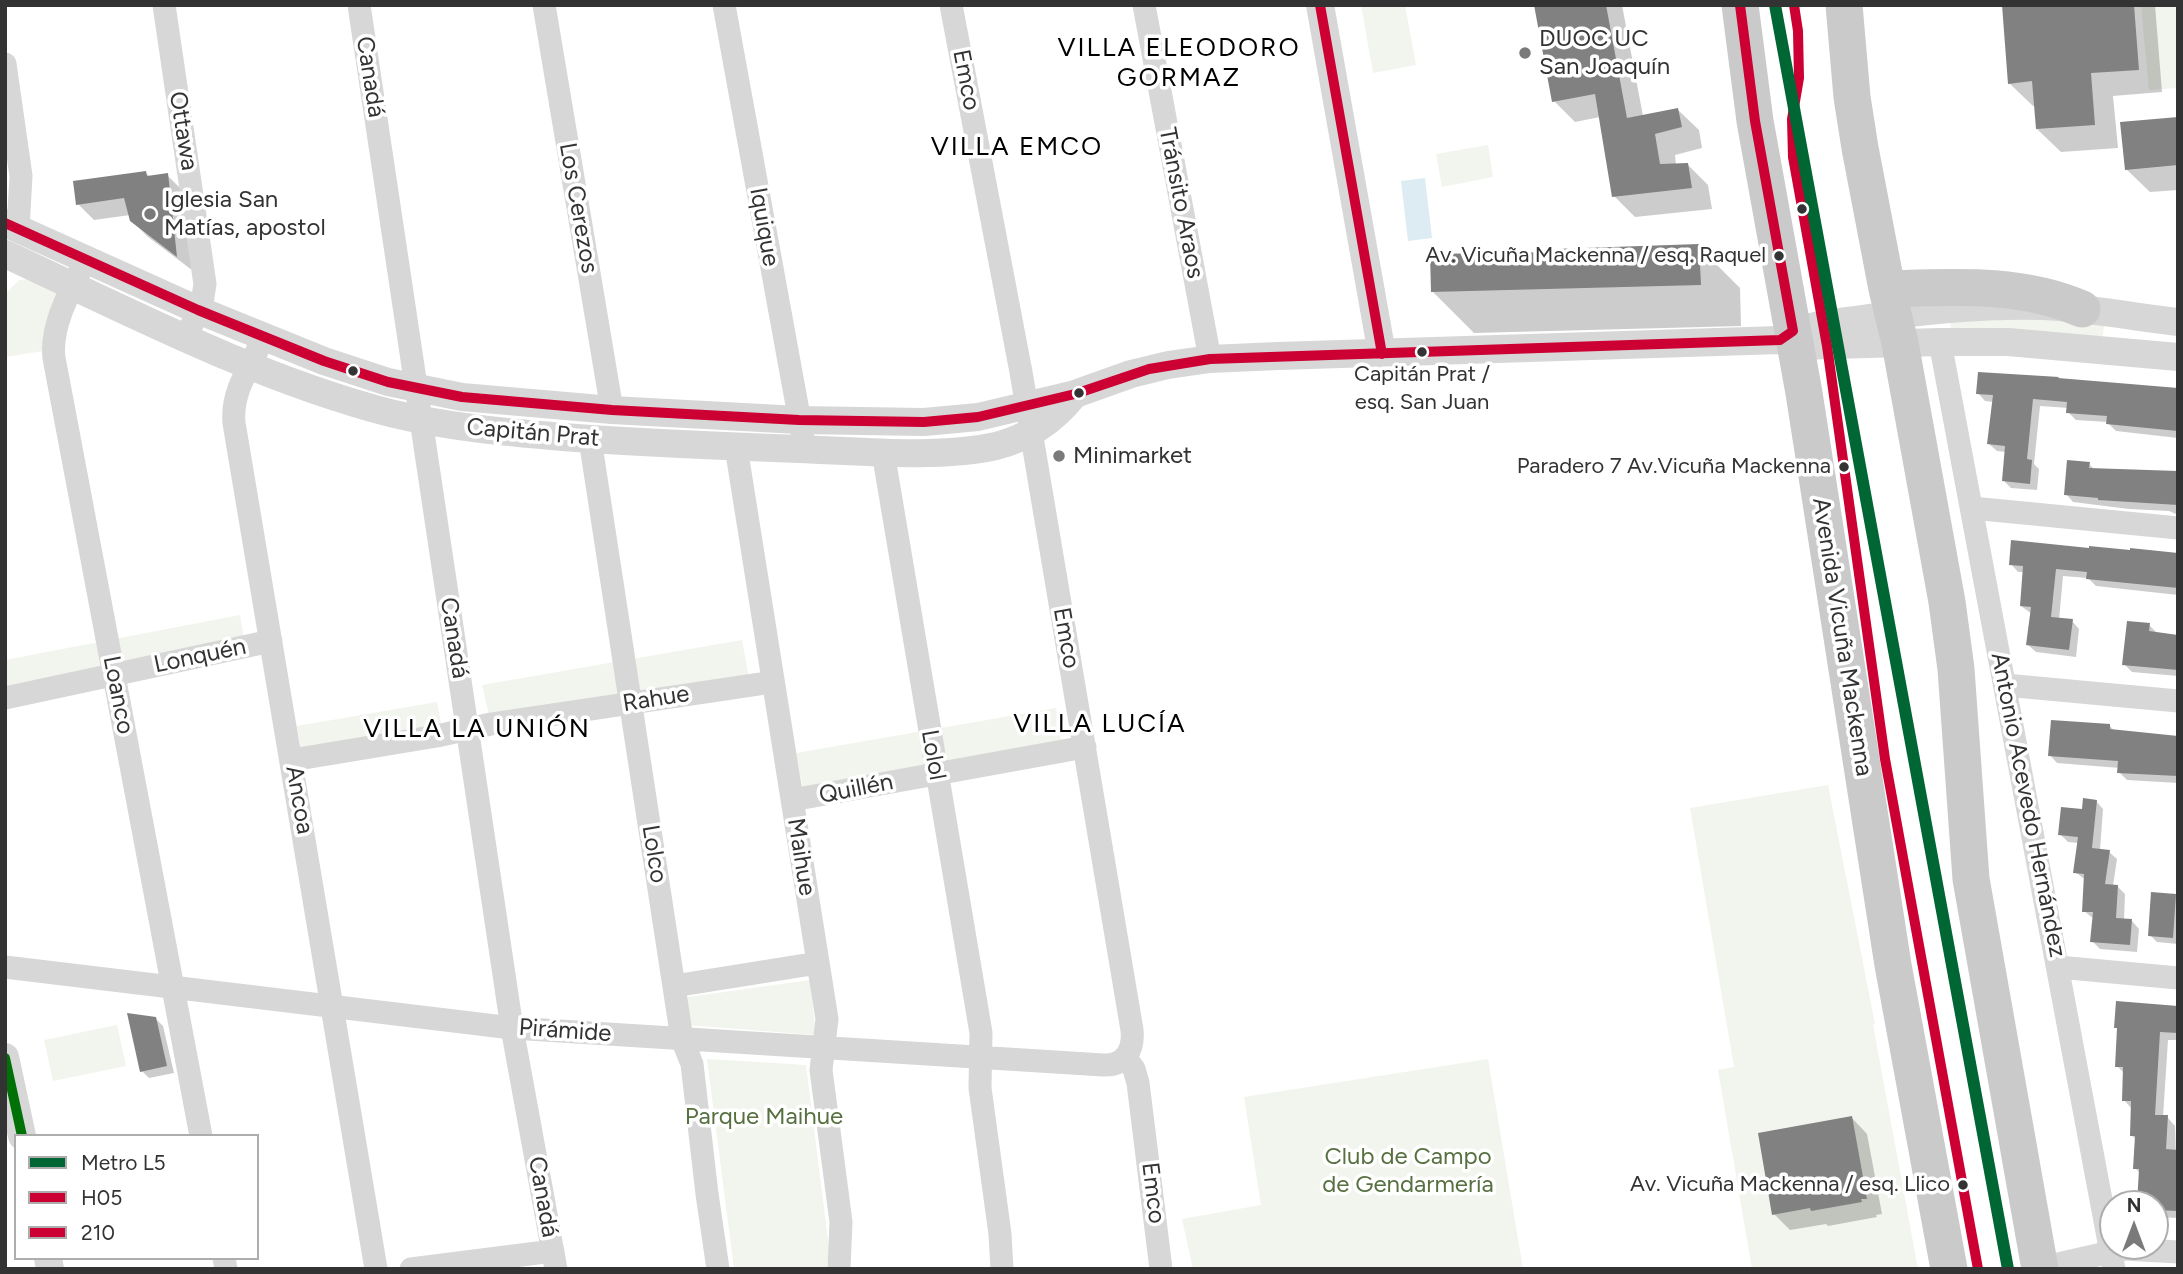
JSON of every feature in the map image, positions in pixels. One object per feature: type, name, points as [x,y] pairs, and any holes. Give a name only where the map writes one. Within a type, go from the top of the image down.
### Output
[{"type":"main road","name":"Avenida Vicuña Mackenna","points":[[1740,5],[1789,339],[1893,965],[1950,1269]]},
{"type":"main road","points":[[1844,5],[1860,148],[1952,637],[1972,879],[2039,1269]]},
{"type":"main road","points":[[1893,315],[1952,287],[2022,292],[2063,301],[2082,309]]},
{"type":"street","name":"Ottawa","points":[[164,5],[204,276],[204,293],[186,337]]},
{"type":"street","name":"Canadá","points":[[359,5],[512,1028],[555,1260]]},
{"type":"street","name":"Los Cerezos","points":[[544,5],[612,410]]},
{"type":"street","name":"Iquique","points":[[724,5],[805,449]]},
{"type":"street","name":"Emco","points":[[951,5],[1028,419],[1085,747],[1132,1030],[1133,1041],[1126,1058],[1134,1069],[1138,1083],[1161,1269]]},
{"type":"street","name":"Tránsito Araos","points":[[1144,5],[1210,359]]},
{"type":"street","points":[[1320,5],[1382,354]]},
{"type":"street","points":[[5,64],[21,176],[7,257]]},
{"type":"street","name":"Capitán Prat","points":[[11,225],[198,310],[345,369],[417,389],[462,397],[612,410],[799,420],[923,422],[978,417],[1028,419],[1060,411],[1075,394],[1149,369],[1210,359],[1789,339],[1893,315],[1940,341],[2008,342],[2178,357]]},
{"type":"street","name":"Capitán Prat","points":[[7,257],[251,365],[363,405],[421,420],[489,431],[736,447],[883,452],[978,449],[1012,441],[1028,419]]},
{"type":"street","name":"Loanco","points":[[86,259],[56,331],[54,358],[201,1134]]},
{"type":"street","points":[[2082,309],[2178,322]]},
{"type":"street","points":[[2128,352],[2131,316]]},
{"type":"street","name":"Ancoa","points":[[264,338],[236,394],[234,414],[376,1269]]},
{"type":"street","name":"Antonio Acevedo Hernández","points":[[1940,341],[2099,1190]]},
{"type":"street","name":"Lolco","points":[[590,439],[682,1039],[692,1064],[718,1269]]},
{"type":"street","name":"Maihue","points":[[736,447],[827,1020],[821,1070],[841,1222],[839,1269]]},
{"type":"street","name":"Lolol","points":[[883,452],[980,1028],[979,1088],[1000,1234],[1002,1269]]},
{"type":"street","points":[[1972,508],[2178,528]]},
{"type":"street","name":"Lonquén","points":[[5,698],[271,641]]},
{"type":"street","name":"Rahue","points":[[292,760],[468,729],[773,682]]},
{"type":"street","points":[[2005,685],[2178,701]]},
{"type":"street","name":"Quillén","points":[[792,800],[1085,747]]},
{"type":"street","points":[[674,986],[818,963]]},
{"type":"street","name":"Pirámide","points":[[5,967],[512,1028],[1111,1065],[1126,1058]]},
{"type":"street","points":[[2058,967],[2178,978]]},
{"type":"street","points":[[5,1057],[22,1134]]},
{"type":"street","points":[[411,1269],[555,1260]]},
{"type":"street","points":[[2039,1269],[2112,1260]]},
{"type":"green space","points":[[1361,5],[1405,5],[1416,65],[1373,73]]},
{"type":"green space","points":[[2141,5],[2178,5],[2178,88],[2149,90]]},
{"type":"green space","points":[[1488,145],[1493,177],[1442,187],[1436,154]]},
{"type":"green space","points":[[37,278],[55,290],[59,301],[46,320],[43,351],[5,357],[5,294],[19,280]]},
{"type":"green space","points":[[1949,316],[2105,319],[2102,341],[1951,329]]},
{"type":"green space","points":[[240,615],[244,639],[5,691],[5,660]]},
{"type":"green space","points":[[742,640],[749,678],[489,715],[482,685]]},
{"type":"green space","points":[[437,702],[442,728],[301,752],[297,726]]},
{"type":"green space","points":[[1056,708],[1062,746],[803,790],[796,753]]},
{"type":"green space","points":[[1828,785],[1875,1024],[1873,1025],[1918,1269],[1752,1269],[1718,1070],[1734,1067],[1690,808]]},
{"type":"green space","name":"Parque Maihue","points":[[810,980],[816,1035],[686,1025],[681,998]]},
{"type":"green space","points":[[117,1025],[126,1066],[53,1081],[44,1040]]},
{"type":"green space","name":"Parque Maihue","points":[[707,1059],[806,1065],[829,1248],[827,1269],[734,1269]]},
{"type":"green space","name":"Club de Campo de Gendarmería","points":[[1488,1059],[1523,1269],[1193,1269],[1182,1219],[1261,1205],[1244,1097]]},
{"type":"shaded area","points":[[1425,178],[1432,238],[1408,241],[1401,181]]},
{"type":"building","points":[[1534,5],[1606,5],[1627,118],[1678,108],[1682,127],[1655,134],[1660,164],[1688,163],[1692,188],[1612,197],[1595,94],[1552,102]]},
{"type":"building","points":[[2002,5],[2134,5],[2139,70],[2091,73],[2095,125],[2036,129],[2032,81],[2008,84]]},
{"type":"building","points":[[2178,117],[2178,165],[2125,170],[2120,122]]},
{"type":"building","name":"Iglesia San Matías, apostol","points":[[146,171],[147,176],[168,173],[177,257],[130,221],[124,198],[76,205],[73,181]]},
{"type":"building","points":[[1699,244],[1701,285],[1431,292],[1430,254],[1554,252],[1554,249]]},
{"type":"building","points":[[1978,372],[2178,388],[2178,431],[2106,424],[2107,416],[2066,413],[2067,402],[2033,399],[2027,459],[2032,460],[2030,484],[2002,481],[2005,446],[1987,444],[1993,395],[1976,394]]},
{"type":"building","points":[[2067,460],[2090,462],[2089,468],[2178,471],[2178,505],[2064,495]]},
{"type":"building","points":[[2011,540],[2178,553],[2178,588],[2086,579],[2087,572],[2056,569],[2051,617],[2073,619],[2069,650],[2026,645],[2031,607],[2020,606],[2023,566],[2009,565]]},
{"type":"building","points":[[2127,621],[2150,623],[2149,631],[2178,635],[2178,670],[2122,665]]},
{"type":"building","points":[[2051,720],[2110,724],[2110,729],[2178,736],[2178,776],[2117,773],[2118,761],[2048,756]]},
{"type":"building","points":[[2083,798],[2097,800],[2092,848],[2110,850],[2105,884],[2118,885],[2116,918],[2132,919],[2130,945],[2090,942],[2093,912],[2082,912],[2084,874],[2073,873],[2078,837],[2058,835],[2061,807],[2082,809]]},
{"type":"building","points":[[2151,892],[2176,894],[2173,938],[2148,936]]},
{"type":"building","points":[[2116,1001],[2178,1006],[2178,1033],[2160,1032],[2155,1115],[2168,1115],[2166,1149],[2178,1150],[2178,1211],[2169,1211],[2169,1190],[2138,1190],[2139,1169],[2133,1169],[2135,1136],[2130,1136],[2131,1101],[2122,1101],[2123,1067],[2115,1067],[2117,1028],[2114,1028]]},
{"type":"building","points":[[127,1013],[156,1017],[167,1066],[140,1072]]},
{"type":"building","points":[[1852,1116],[1867,1199],[1811,1211],[1810,1208],[1772,1215],[1758,1133]]},
{"type":"metro line","name":"L5","points":[[1775,5],[2008,1269]]},
{"type":"transit line","name":"H05","points":[[1320,5],[1382,354]]},
{"type":"transit line","name":"H05","points":[[5,223],[198,310],[324,361],[388,382],[462,397],[612,410],[799,420],[924,422],[978,417],[1075,394],[1149,369],[1210,359],[1780,340],[1793,331],[1755,121],[1740,5]]},
{"type":"transit line","name":"210","points":[[1794,5],[1798,31],[1799,78],[1792,119],[1793,157],[1827,346],[1885,759],[1978,1269]]},
{"type":"transit line","points":[[5,1058],[22,1134]]},
{"type":"place","name":"DUOC UC San Joaquín","points":[[1525,53]]},
{"type":"place","name":"Iglesia San Matías, apostol","points":[[150,214]]},
{"type":"place","name":"Av. Vicuña Mackenna / esq. Raquel","points":[[1779,256]]},
{"type":"place","name":"Capitán Prat / esq. San Juan","points":[[1422,352]]},
{"type":"place","name":"Minimarket","points":[[1059,456]]},
{"type":"place","name":"Paradero 7 Av.Vicuña Mackenna","points":[[1844,467]]},
{"type":"place","name":"Av. Vicuña Mackenna / esq. Llico","points":[[1963,1185]]},
{"type":"district","name":"VILLA ELEODORO GORMAZ","points":[[1179,63]]},
{"type":"district","name":"VILLA EMCO","points":[[1017,147]]},
{"type":"district","name":"VILLA LUCÍA","points":[[1100,724]]},
{"type":"district","name":"VILLA LA UNIÓN","points":[[477,729]]}]
